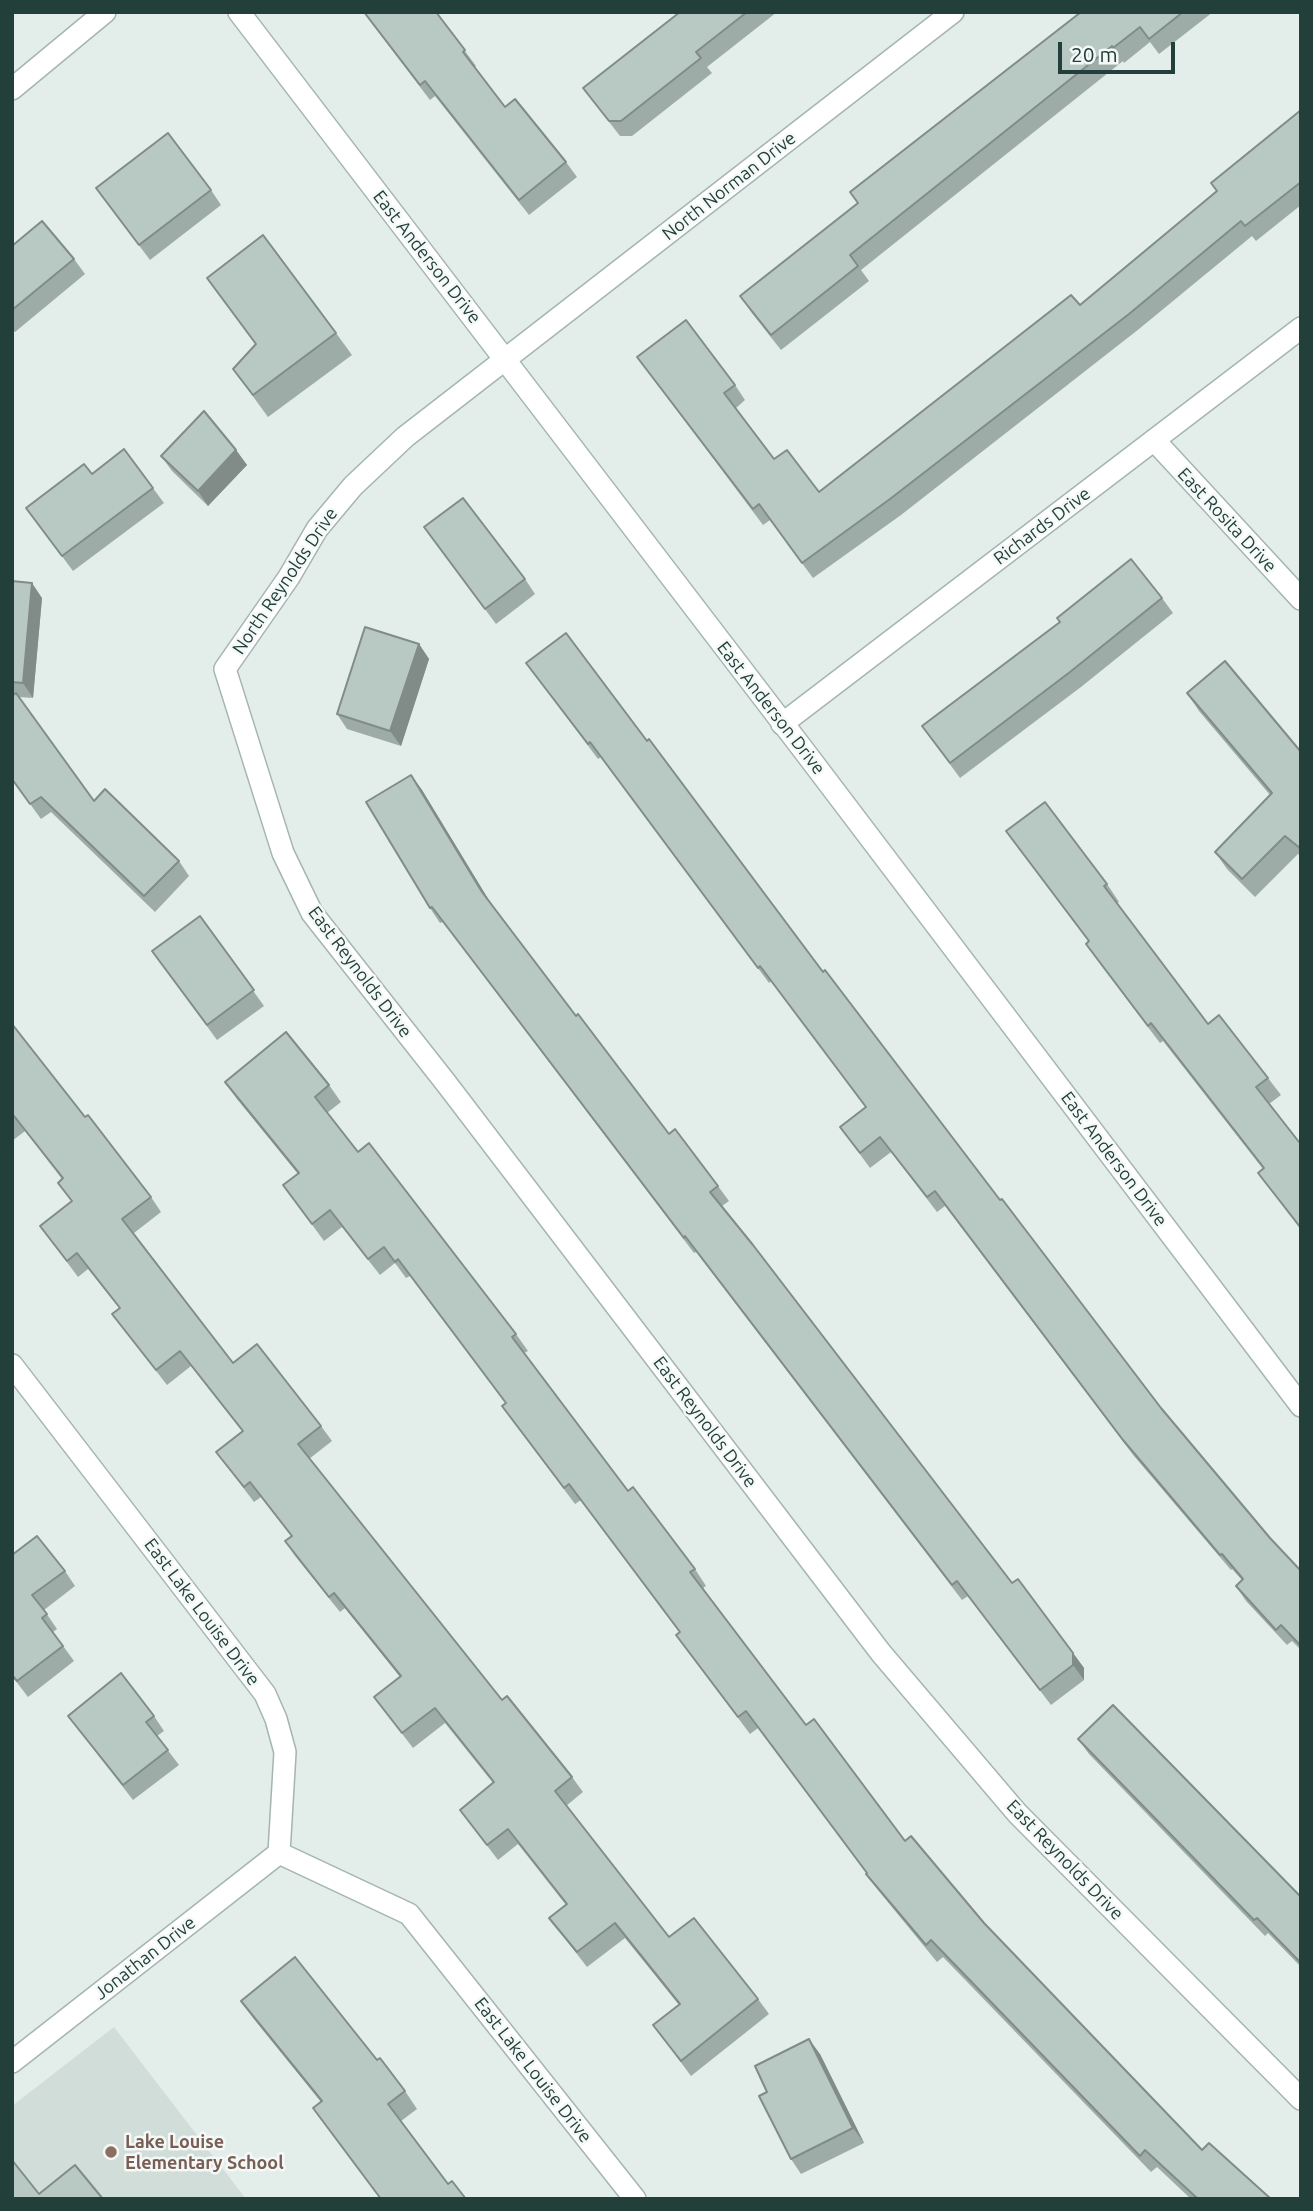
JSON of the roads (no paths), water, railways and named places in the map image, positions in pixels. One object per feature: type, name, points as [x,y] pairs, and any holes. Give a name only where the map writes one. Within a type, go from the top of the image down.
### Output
[{"type":"street","points":[[12,89],[105,12]]},
{"type":"street","name":"East Anderson Drive","points":[[239,12],[1301,1405]]},
{"type":"street","name":"North Norman Drive","points":[[506,359],[953,12]]},
{"type":"street","name":"Richards Drive","points":[[782,724],[1301,328]]},
{"type":"street","name":"North Reynolds Drive","points":[[225,668],[289,577],[317,528],[353,486],[405,438],[506,359]]},
{"type":"street","name":"East Rosita Drive","points":[[1154,440],[1301,599]]},
{"type":"street","name":"East Reynolds Drive","points":[[225,668],[283,853],[312,913],[446,1083],[881,1653],[1017,1813],[1301,2099]]},
{"type":"street","name":"East Lake Louise Drive","points":[[12,1365],[265,1694],[276,1719],[285,1752],[279,1853],[409,1914],[635,2199]]},
{"type":"street","name":"Jonathan Drive","points":[[12,2062],[279,1853]]},
{"type":"place","name":"Lake Louise Elementary School","points":[[111,2152]]}]
